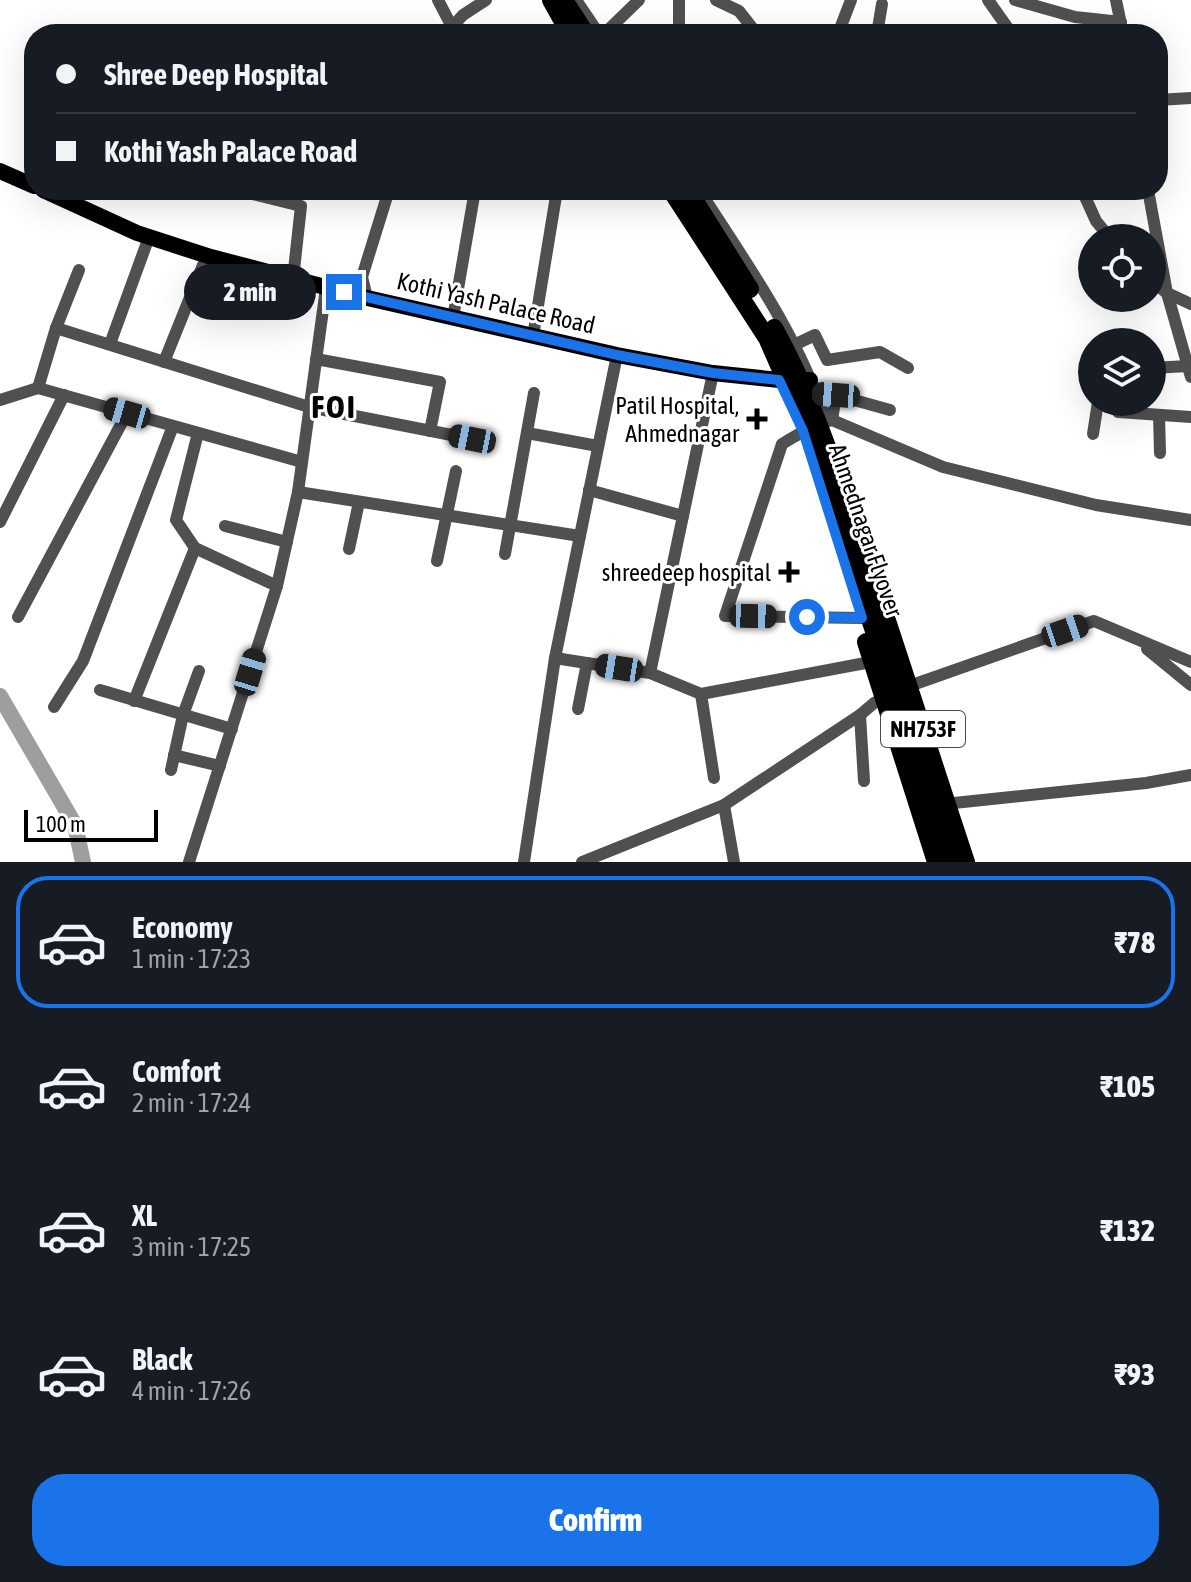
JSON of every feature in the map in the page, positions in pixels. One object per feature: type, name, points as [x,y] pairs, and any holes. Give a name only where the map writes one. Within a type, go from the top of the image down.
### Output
[{"type":"highway","points":[[551,0],[564,24]]},
{"type":"highway","points":[[564,0],[580,24]]},
{"type":"highway","name":"Ahmednagar Flyover","points":[[677,200],[767,338],[806,427],[966,862]]},
{"type":"highway","name":"Ahmednagar Flyover","points":[[694,200],[761,306],[793,364],[827,446],[869,605],[951,862]]},
{"type":"highway","points":[[938,862],[860,622],[869,605],[893,608],[976,862]]},
{"type":"main road","points":[[0,171],[24,182]]},
{"type":"main road","name":"Kothi Yash Palace Road","points":[[66,200],[149,237],[326,288],[617,355],[782,386],[814,386]]},
{"type":"street","points":[[438,0],[448,24]]},
{"type":"street","points":[[457,24],[463,15],[486,0]]},
{"type":"street","points":[[543,0],[557,24]]},
{"type":"street","points":[[576,0],[594,24]]},
{"type":"street","points":[[612,24],[639,0]]},
{"type":"street","points":[[679,0],[679,24]]},
{"type":"street","points":[[716,0],[739,11],[749,24]]},
{"type":"street","points":[[842,24],[851,0]]},
{"type":"street","points":[[988,0],[1005,24]]},
{"type":"street","points":[[1015,0],[1105,24]]},
{"type":"street","points":[[1116,0],[1121,24]]},
{"type":"street","points":[[879,24],[882,4]]},
{"type":"street","points":[[1168,99],[1191,98]]},
{"type":"street","points":[[277,200],[301,206],[293,279]]},
{"type":"street","points":[[367,298],[362,277],[386,200]]},
{"type":"street","points":[[453,318],[473,200]]},
{"type":"street","points":[[533,336],[555,200]]},
{"type":"street","points":[[671,200],[741,306],[803,431],[869,605],[876,661],[938,862]]},
{"type":"street","points":[[705,200],[762,287],[794,345],[829,421],[976,862]]},
{"type":"street","points":[[1087,200],[1098,224]]},
{"type":"street","points":[[1150,200],[1167,293],[1190,372],[1166,369]]},
{"type":"street","points":[[110,344],[149,237]]},
{"type":"street","points":[[164,362],[203,265]]},
{"type":"street","points":[[38,388],[56,328],[79,270]]},
{"type":"street","points":[[189,862],[277,586],[298,492],[326,288]]},
{"type":"street","points":[[1167,293],[1191,304]]},
{"type":"street","points":[[56,328],[309,407],[472,439]]},
{"type":"street","points":[[794,345],[815,335],[827,360],[880,352],[908,368]]},
{"type":"street","points":[[524,862],[555,658],[617,355]]},
{"type":"street","points":[[316,359],[440,382],[430,431]]},
{"type":"street","points":[[650,673],[713,373]]},
{"type":"street","points":[[814,386],[890,410]]},
{"type":"street","points":[[0,400],[38,388],[302,462]]},
{"type":"street","points":[[505,554],[534,393]]},
{"type":"street","points":[[0,522],[64,395]]},
{"type":"street","points":[[829,421],[836,395]]},
{"type":"street","points":[[18,617],[127,413]]},
{"type":"street","points":[[1166,415],[1191,417]]},
{"type":"street","points":[[1093,434],[1096,416]]},
{"type":"street","points":[[1159,416],[1160,453]]},
{"type":"street","points":[[869,605],[725,616],[782,444],[803,431],[829,421],[943,467],[1096,505],[1191,520]]},
{"type":"street","points":[[54,707],[83,661],[173,426]]},
{"type":"street","points":[[198,433],[176,520],[195,548],[277,586]]},
{"type":"street","points":[[527,433],[598,446]]},
{"type":"street","points":[[437,561],[456,471]]},
{"type":"street","points":[[589,490],[683,516]]},
{"type":"street","points":[[298,492],[580,536]]},
{"type":"street","points":[[349,549],[359,502]]},
{"type":"street","points":[[225,526],[287,542]]},
{"type":"street","points":[[134,701],[195,548]]},
{"type":"street","points":[[582,862],[724,805],[874,703],[915,684],[1094,621],[1191,662]]},
{"type":"street","points":[[1137,641],[1191,685]]},
{"type":"street","points":[[555,658],[650,673],[701,694],[876,661]]},
{"type":"street","points":[[578,709],[587,663]]},
{"type":"street","points":[[171,770],[183,715],[199,671]]},
{"type":"street","points":[[100,690],[232,729]]},
{"type":"street","points":[[701,694],[714,778]]},
{"type":"street","points":[[860,715],[864,781]]},
{"type":"street","points":[[174,755],[220,766]]},
{"type":"street","points":[[954,803],[1146,783],[1191,775]]},
{"type":"street","points":[[724,805],[734,862]]},
{"type":"waterway","points":[[0,696],[75,825],[83,862]]},
{"type":"place","name":"Patil Hospital, Ahmednagar","points":[[757,419]]},
{"type":"place","name":"shreedeep hospital","points":[[789,572]]},
{"type":"district","name":"FOI","points":[[334,406]]},
{"type":"route","points":[[344,292],[617,355],[713,373],[779,380],[803,431],[862,618],[807,617]]}]
